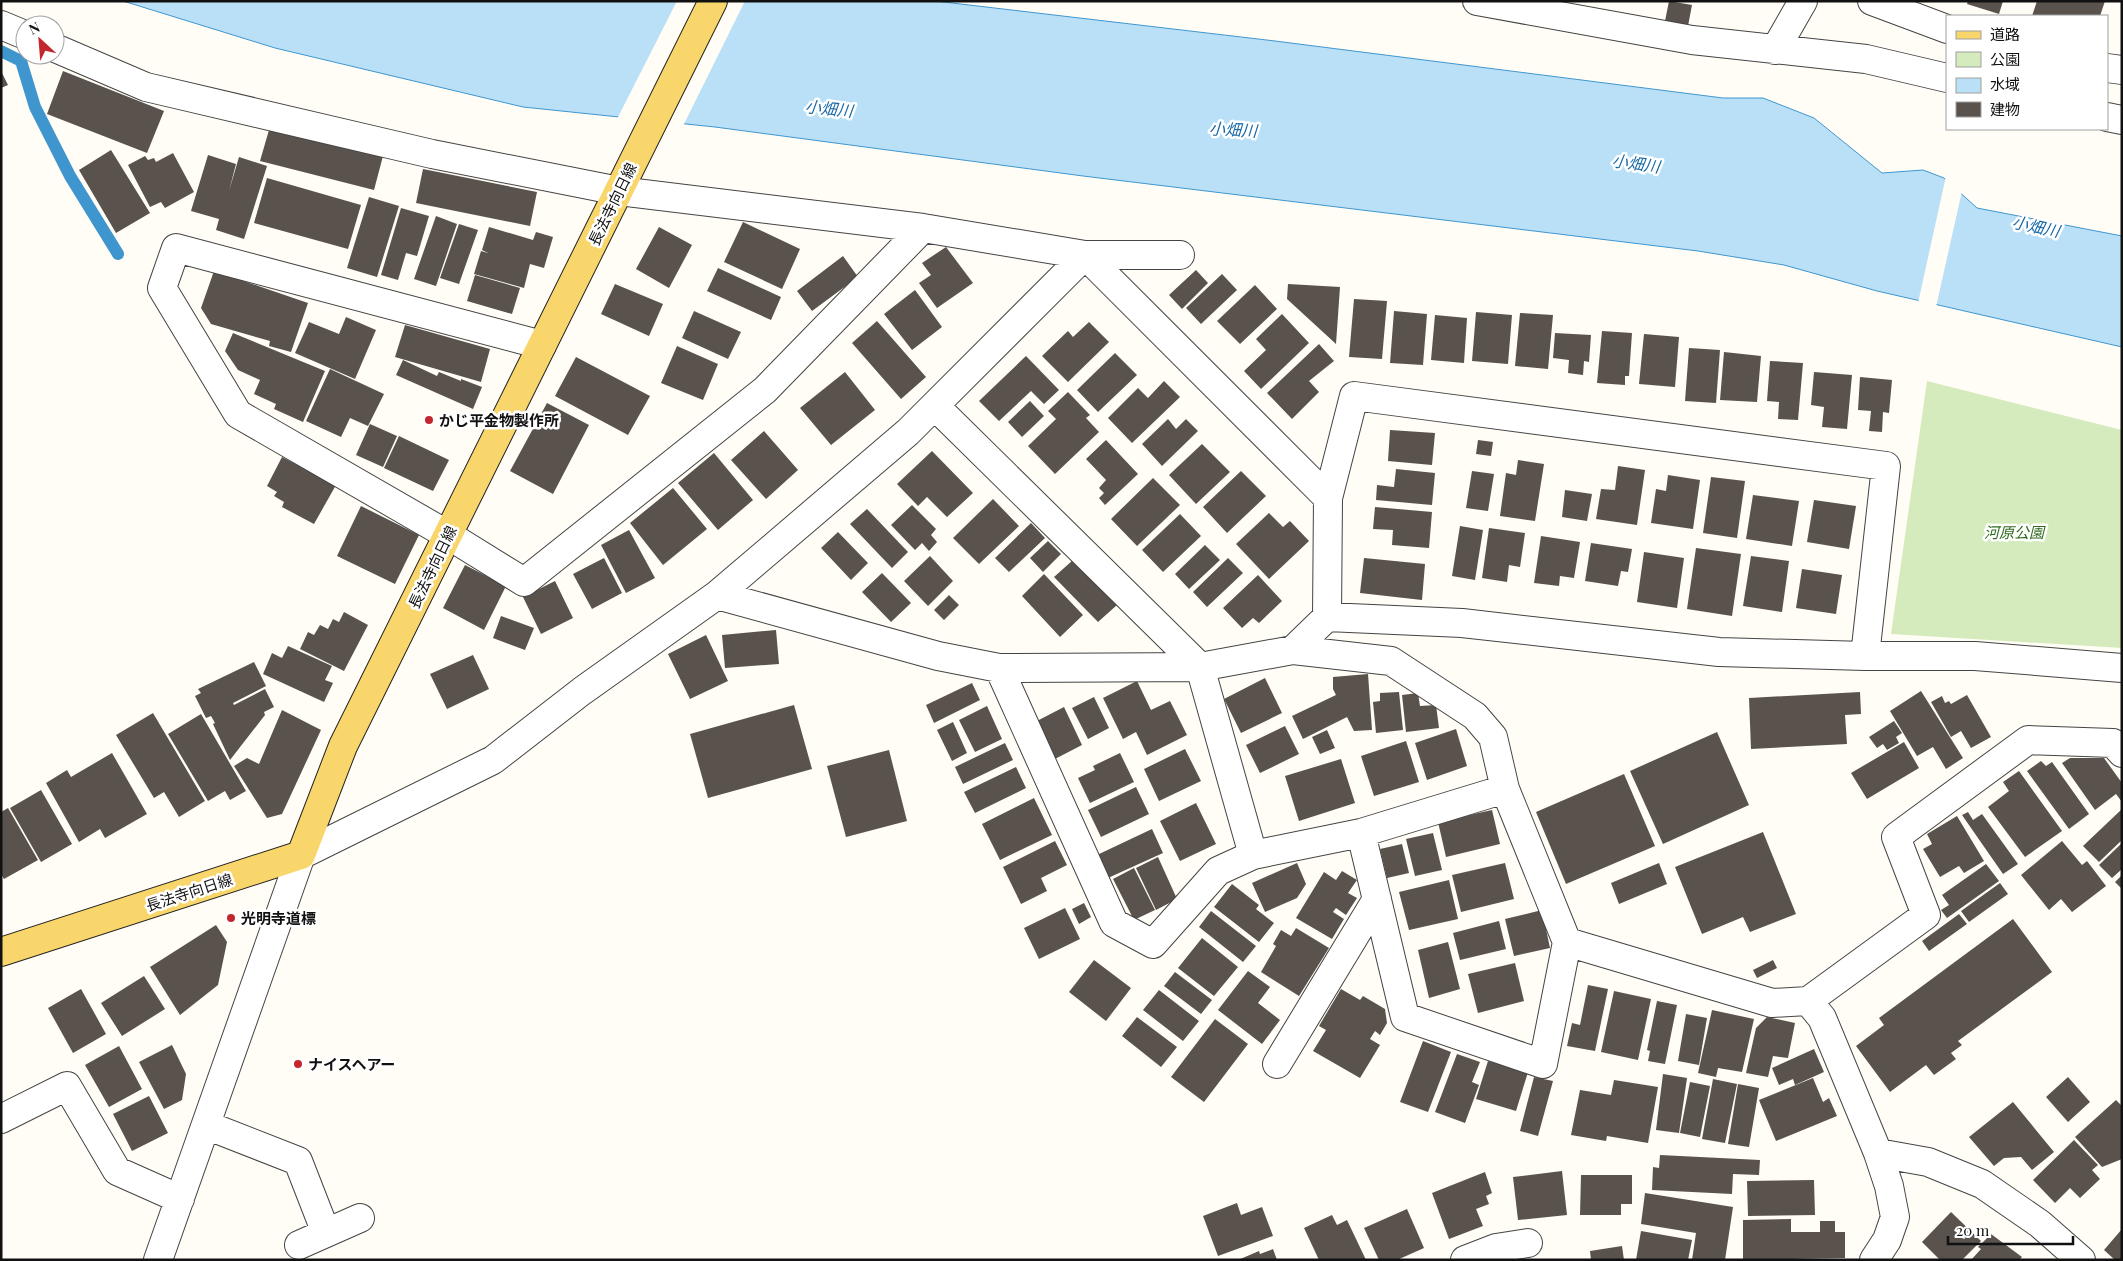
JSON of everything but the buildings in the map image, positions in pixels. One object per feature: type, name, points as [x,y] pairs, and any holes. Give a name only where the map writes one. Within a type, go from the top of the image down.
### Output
[{"type":"main road","name":"長法寺向日線","points":[[1,952],[301,856],[343,746],[713,1]]},
{"type":"street","points":[[1478,1],[1692,40],[1866,60],[1946,78]]},
{"type":"street","points":[[1774,50],[1803,1]]},
{"type":"street","points":[[1872,1],[1946,29]]},
{"type":"street","points":[[1,25],[15,31]]},
{"type":"street","points":[[65,52],[146,87],[432,154],[619,191],[923,228],[1085,255],[1180,254]]},
{"type":"street","points":[[2108,68],[2122,70]]},
{"type":"street","points":[[2108,116],[2122,120]]},
{"type":"street","points":[[542,346],[176,248],[162,288],[238,414],[448,535],[524,582],[765,390],[923,228]]},
{"type":"street","points":[[158,1260],[301,856],[493,760],[582,691],[717,595],[908,432],[1085,255]]},
{"type":"street","points":[[1085,255],[1328,498]]},
{"type":"street","points":[[1294,650],[1327,617],[1328,498],[1354,396],[1886,466],[1865,656]]},
{"type":"street","points":[[935,406],[1200,667],[1253,855]]},
{"type":"street","points":[[717,595],[938,656],[998,668],[1200,667],[1294,650],[1390,660],[1475,716],[1493,737],[1505,789],[1567,942],[1543,1064],[1405,1017],[1360,833]]},
{"type":"street","points":[[1327,617],[1462,623],[1719,652],[1865,656],[1975,656],[2122,668]]},
{"type":"street","points":[[998,668],[1114,923],[1153,944],[1218,871],[1253,855],[1360,833],[1505,789]]},
{"type":"street","points":[[1567,942],[1772,1003],[1808,1001],[1926,915],[1896,837],[2028,740],[2113,742],[2122,753]]},
{"type":"street","points":[[1277,1064],[1377,899]]},
{"type":"street","points":[[1808,1001],[1822,1018],[1878,1153],[1889,1186],[1895,1217],[1887,1240],[1874,1260]]},
{"type":"street","points":[[1,1119],[67,1086],[117,1170],[180,1199]]},
{"type":"street","points":[[206,1125],[298,1161],[326,1233]]},
{"type":"street","points":[[1878,1153],[1928,1162],[1982,1184],[2040,1224],[2081,1260]]},
{"type":"street","points":[[299,1245],[360,1218]]},
{"type":"street","points":[[1465,1260],[1496,1248],[1528,1244]]},
{"type":"green space","name":"河原公園","points":[[1927,381],[2122,430],[2122,648],[1891,634]]},
{"type":"water","name":"小畑川","points":[[123,1],[935,1],[1275,41],[1723,98],[1763,98],[1814,118],[1882,173],[1923,170],[1944,178],[1977,208],[2122,236],[2122,347],[1877,291],[1784,265],[1698,251],[1083,176],[715,127],[523,107],[275,48]]},
{"type":"pier","points":[[677,1],[745,1],[683,126],[617,119]]},
{"type":"pier","points":[[1946,176],[1962,191],[1936,307],[1918,303]]},
{"type":"waterway","points":[[1,51],[21,61],[35,107],[70,176],[118,254]]},
{"type":"place","name":"かじ平金物製作所","points":[[429,420]]},
{"type":"place","name":"光明寺道標","points":[[231,918]]},
{"type":"place","name":"ナイスヘアー","points":[[298,1064]]}]
